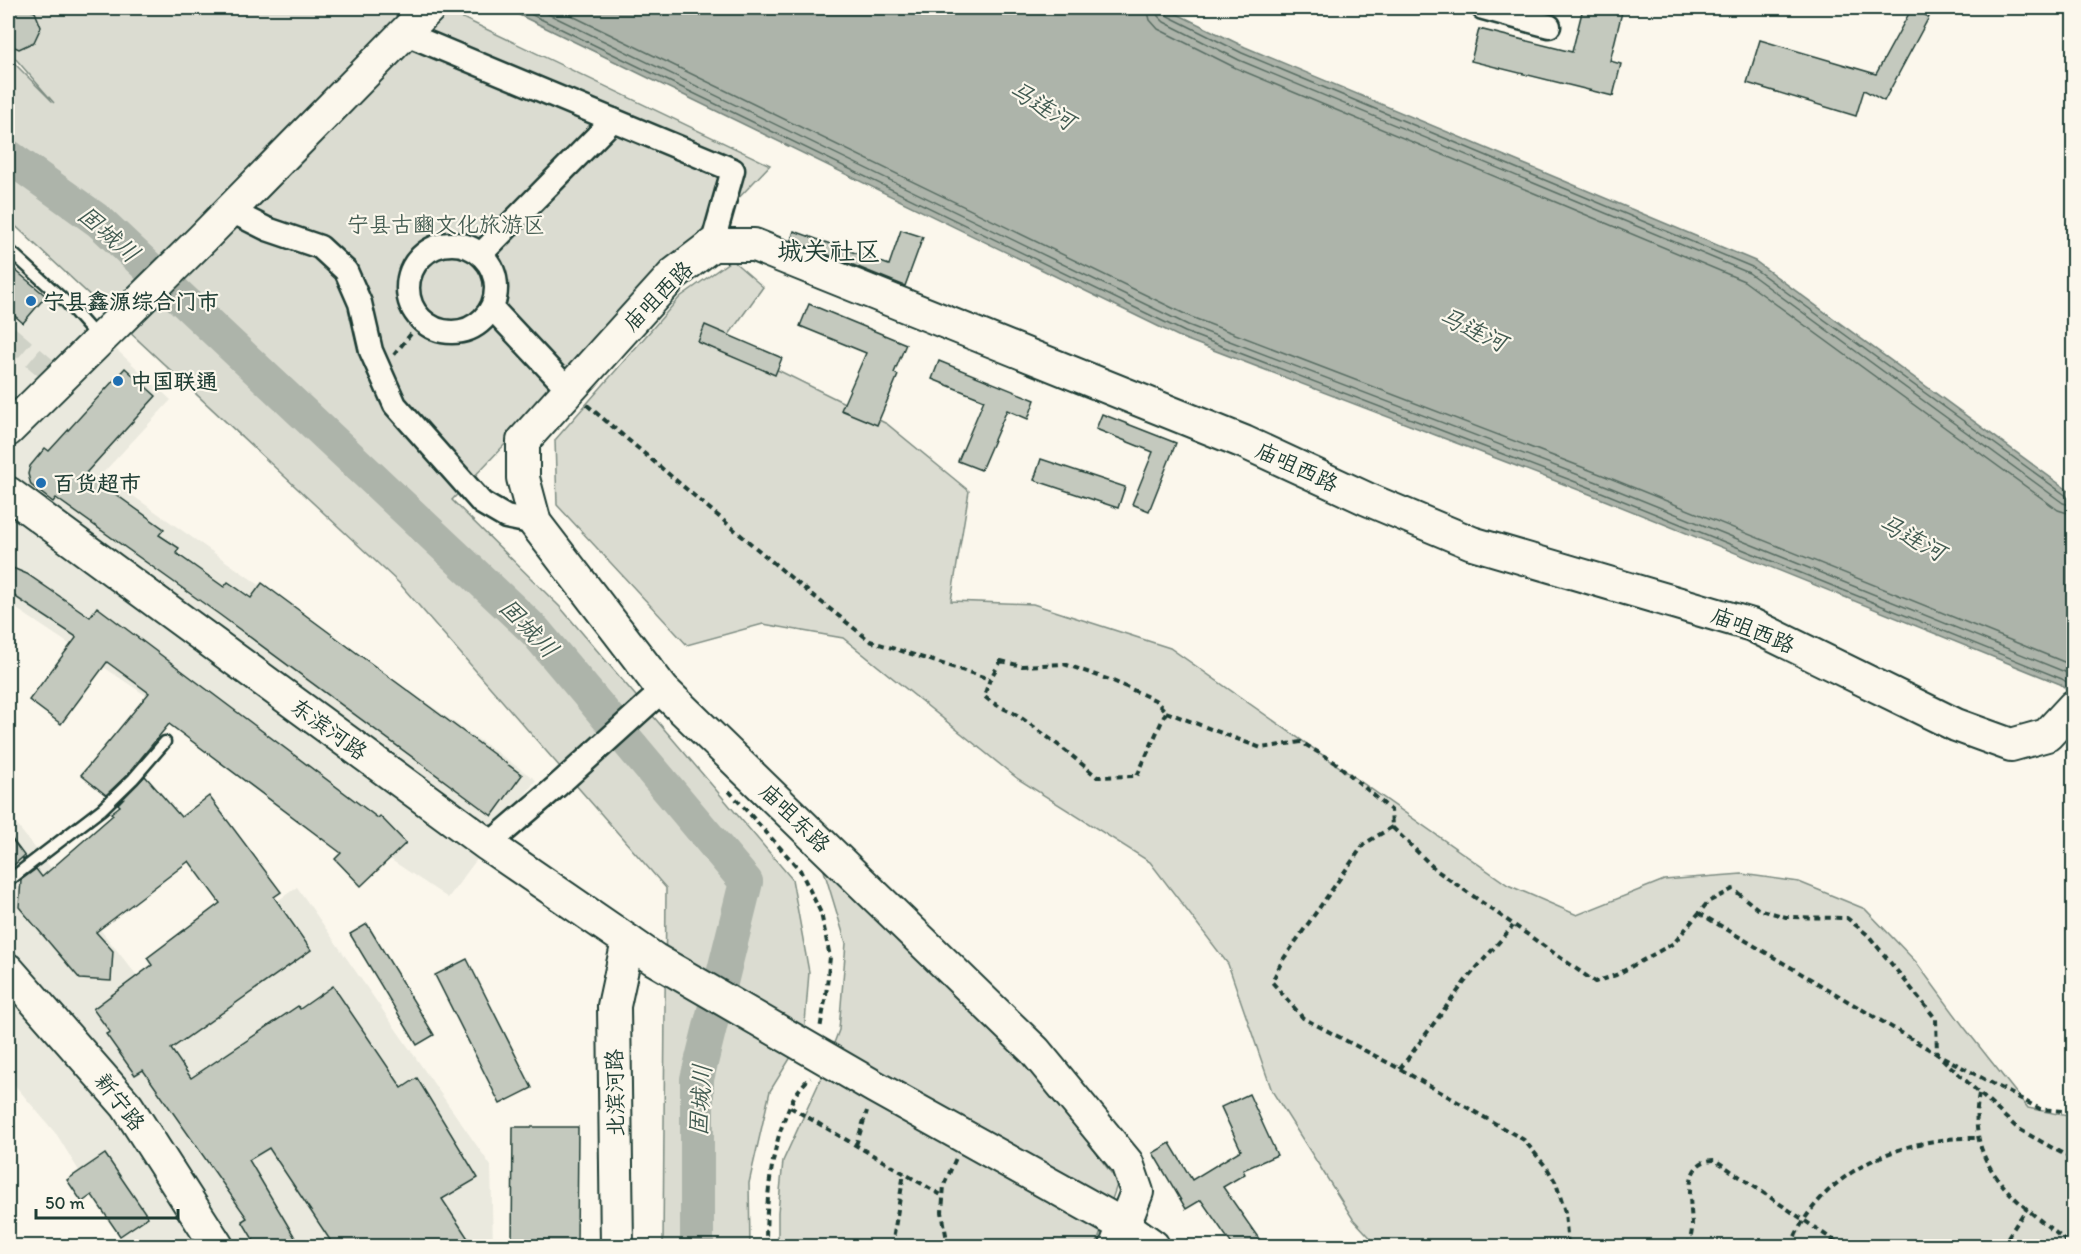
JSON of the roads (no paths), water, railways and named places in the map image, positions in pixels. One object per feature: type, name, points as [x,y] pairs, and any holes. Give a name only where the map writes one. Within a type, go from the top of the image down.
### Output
[{"type":"street","points":[[1483,8],[1549,26]]},
{"type":"street","points":[[8,429],[202,238],[419,18],[613,120],[733,170],[712,245]]},
{"type":"street","points":[[481,254],[613,120]]},
{"type":"street","points":[[229,210],[267,229],[320,247],[346,271],[360,303],[370,351],[394,405],[482,503],[506,517],[535,523]]},
{"type":"street","points":[[453,244],[468,247],[481,254],[490,266],[495,280],[496,295],[492,308],[484,320],[460,332],[440,330],[422,320],[413,308],[409,294],[409,279],[415,265],[425,254],[438,246],[453,244]]},
{"type":"street","name":"庙咀西路","points":[[569,390],[674,274],[712,245],[754,245],[1244,442],[1367,499],[1472,543],[1752,625],[1956,725],[2012,745],[2047,735],[2070,711]]},
{"type":"street","points":[[492,308],[569,390]]},
{"type":"street","name":"庙咀东路","points":[[569,390],[523,441],[523,478],[535,523],[653,699],[1035,1051],[1127,1163],[1137,1192],[1121,1236]]},
{"type":"street","name":"东滨河路","points":[[8,493],[488,845],[654,959],[965,1138],[1121,1236],[1153,1246]]},
{"type":"street","points":[[488,845],[653,699]]},
{"type":"street","name":"北滨河路","points":[[617,1246],[615,1006],[628,941]]},
{"type":"street","name":"新宁路","points":[[8,970],[127,1106],[217,1246]]},
{"type":"lane","points":[[8,249],[103,335]]},
{"type":"lane","points":[[8,881],[102,809],[133,779],[165,742]]},
{"type":"water","name":"马连河","points":[[505,8],[1165,8],[1245,47],[1755,261],[2073,494],[2073,694],[2060,684],[1592,495],[1182,338]]},
{"type":"waterway","name":"固城川","points":[[8,156],[100,222],[535,631],[746,882],[697,1079],[697,1246]]},
{"type":"tunnel","points":[[8,336],[59,379]]},
{"type":"place","name":"宁县鑫源综合门市","points":[[31,301]]},
{"type":"place","name":"中国联通","points":[[118,381]]},
{"type":"place","name":"百货超市","points":[[41,483]]},
{"type":"district","name":"城关社区","points":[[829,251]]},
{"type":"park label","name":"宁县古豳文化旅游区","points":[[446,224]]}]
